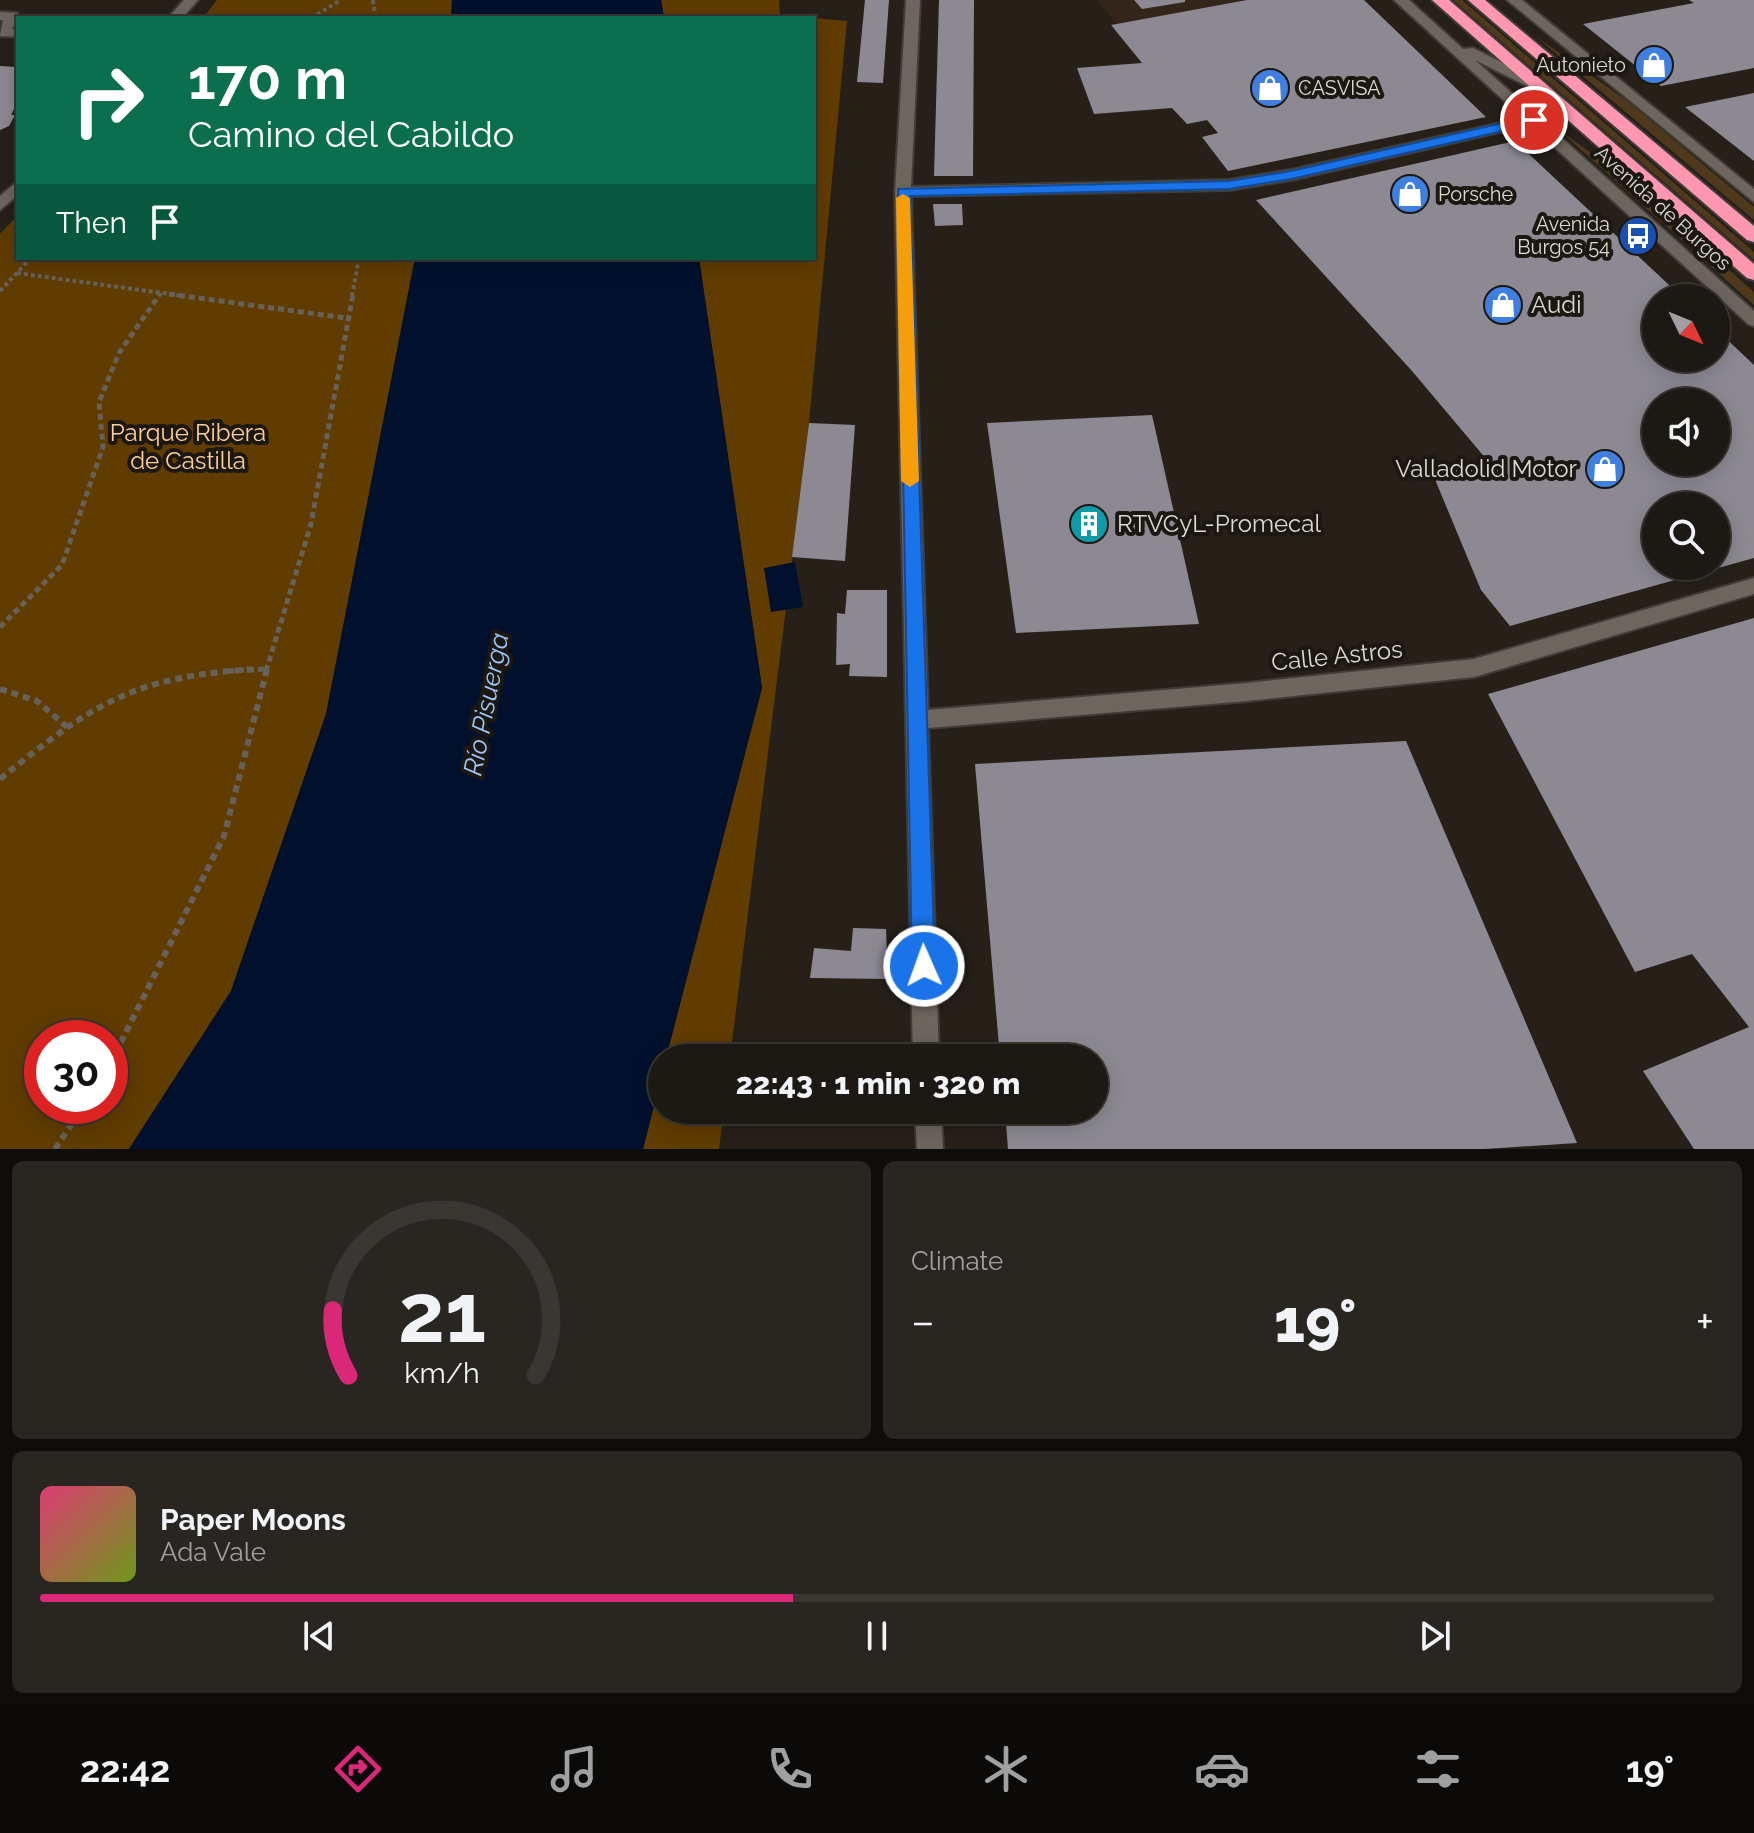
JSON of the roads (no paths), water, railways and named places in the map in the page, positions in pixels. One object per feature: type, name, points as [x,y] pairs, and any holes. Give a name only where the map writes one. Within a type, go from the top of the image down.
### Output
[{"type":"highway","name":"Avenida de Burgos","points":[[1440,0],[1754,274]]},
{"type":"highway","name":"Avenida de Burgos","points":[[1476,0],[1754,236]]},
{"type":"street","points":[[177,16],[191,0]]},
{"type":"street","points":[[913,0],[903,192],[926,1044]]},
{"type":"street","name":"Avenida de Burgos","points":[[1401,0],[1754,320]]},
{"type":"street","points":[[1505,0],[1618,85]]},
{"type":"street","points":[[1514,0],[1754,197]]},
{"type":"street","points":[[0,16],[12,16],[3,33],[16,33]]},
{"type":"street","points":[[1443,38],[1540,87]]},
{"type":"street","points":[[903,192],[1229,185],[1291,175],[1534,120]]},
{"type":"street","points":[[0,205],[16,188]]},
{"type":"street","name":"Calle Astros","points":[[916,720],[1247,692],[1474,668],[1754,586]]},
{"type":"street","points":[[929,1124],[930,1149]]},
{"type":"water","points":[[452,0],[661,0],[664,16],[451,16]]},
{"type":"water","name":"Río Pisuerga","points":[[415,260],[699,260],[762,688],[670,1044],[648,1044],[649,1124],[643,1149],[129,1149],[231,991],[326,714]]},
{"type":"water","points":[[795,562],[803,607],[771,612],[764,568]]},
{"type":"place","name":"Autonieto","points":[[1654,65]]},
{"type":"place","name":"CASVISA","points":[[1270,88]]},
{"type":"place","name":"Porsche","points":[[1410,194]]},
{"type":"place","name":"Avenida Burgos 54","points":[[1638,236]]},
{"type":"place","name":"Audi","points":[[1503,305]]},
{"type":"place","name":"Valladolid Motor","points":[[1605,469]]},
{"type":"place","name":"RTVCyL-Promecal","points":[[1089,524]]},
{"type":"park label","name":"Parque Ribera de Castilla","points":[[188,447]]}]
